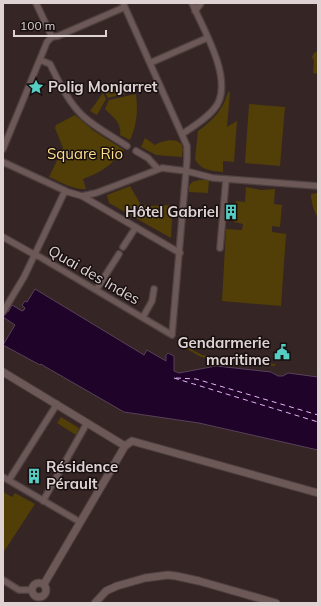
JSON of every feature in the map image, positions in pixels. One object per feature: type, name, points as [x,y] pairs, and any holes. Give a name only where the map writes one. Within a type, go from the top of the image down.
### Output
[{"type":"street","points":[[36,3],[52,37]]},
{"type":"street","points":[[182,134],[208,115],[218,102],[222,82],[220,67],[192,3]]},
{"type":"street","points":[[195,10],[201,3]]},
{"type":"street","points":[[3,149],[47,42],[52,37],[58,36],[124,5],[187,146],[180,253],[82,196],[65,191],[3,162]]},
{"type":"street","points":[[150,63],[207,38]]},
{"type":"street","points":[[40,60],[50,64],[66,95],[83,116],[94,125],[127,146]]},
{"type":"street","points":[[136,150],[148,158],[158,169]]},
{"type":"street","points":[[82,196],[96,193],[162,168],[186,171],[213,178],[318,186]]},
{"type":"street","points":[[220,248],[226,179]]},
{"type":"street","points":[[3,312],[24,277],[65,191]]},
{"type":"street","points":[[124,247],[136,228]]},
{"type":"street","name":"Quai des Indes","points":[[3,237],[40,257],[172,335],[180,253]]},
{"type":"street","points":[[96,290],[119,254]]},
{"type":"street","points":[[143,318],[152,302],[154,289]]},
{"type":"street","points":[[3,372],[125,446]]},
{"type":"street","points":[[57,404],[6,478],[80,522]]},
{"type":"street","points":[[43,501],[87,423]]},
{"type":"street","points":[[44,584],[125,446],[132,440],[318,493]]},
{"type":"street","points":[[95,603],[106,591],[117,586],[145,578],[168,575],[199,581],[276,603]]},
{"type":"street","points":[[3,580],[19,590],[32,590]]},
{"type":"street","points":[[40,582],[44,584],[47,591],[45,600],[33,594],[32,590],[36,583],[40,582]]},
{"type":"green space","points":[[318,51],[318,74],[313,73],[314,61],[312,57],[314,53]]},
{"type":"green space","points":[[133,85],[135,91],[108,98],[105,92]]},
{"type":"green space","points":[[228,92],[230,92],[227,127],[237,121],[234,162],[223,161],[223,172],[203,168],[195,159],[198,131],[217,114]]},
{"type":"green space","points":[[103,93],[106,99],[97,115],[90,111]]},
{"type":"green space","points":[[136,94],[136,117],[130,140],[120,135],[120,127],[105,109],[109,100]]},
{"type":"green space","points":[[249,104],[285,107],[280,166],[245,163]]},
{"type":"green space","name":"Square Rio","points":[[75,115],[94,131],[124,150],[106,168],[83,179],[86,189],[72,187],[49,177],[63,148],[55,128],[56,125]]},
{"type":"green space","points":[[145,138],[155,145],[168,140],[178,142],[181,144],[183,150],[182,157],[156,155],[141,147]]},
{"type":"green space","points":[[209,180],[208,193],[189,192],[189,186],[192,182]]},
{"type":"green space","points":[[130,186],[141,205],[173,205],[171,238],[109,203],[107,195]]},
{"type":"green space","points":[[246,187],[261,190],[275,189],[274,204],[282,205],[280,227],[272,226],[272,232],[287,234],[281,306],[222,301],[226,229],[242,230],[243,224],[234,222],[236,201],[245,202]]},
{"type":"green space","points":[[318,193],[318,218],[313,206],[311,194]]},
{"type":"green space","points":[[178,342],[202,355],[275,364],[275,366],[201,357],[178,344]]},
{"type":"green space","points":[[61,417],[79,428],[76,435],[57,423]]},
{"type":"green space","points":[[3,492],[12,497],[15,493],[35,504],[3,553]]},
{"type":"shaded area","points":[[35,289],[144,355],[147,350],[166,361],[166,355],[168,353],[174,356],[174,371],[179,373],[216,366],[271,372],[278,376],[283,376],[288,373],[318,377],[318,450],[199,423],[124,412],[41,364],[40,365],[3,345],[15,325],[3,317],[3,309],[8,312],[12,305],[22,311],[24,310],[25,308],[22,305],[25,301],[27,302]]},
{"type":"ferry route","points":[[174,378],[318,422]]},
{"type":"ferry route","points":[[176,378],[196,379],[318,415]]},
{"type":"place","name":"Polig Monjarret","points":[[36,87]]},
{"type":"place","name":"Hôtel Gabriel","points":[[231,212]]},
{"type":"place","name":"Gendarmerie maritime","points":[[282,352]]},
{"type":"place","name":"Résidence Pérault","points":[[34,476]]}]
